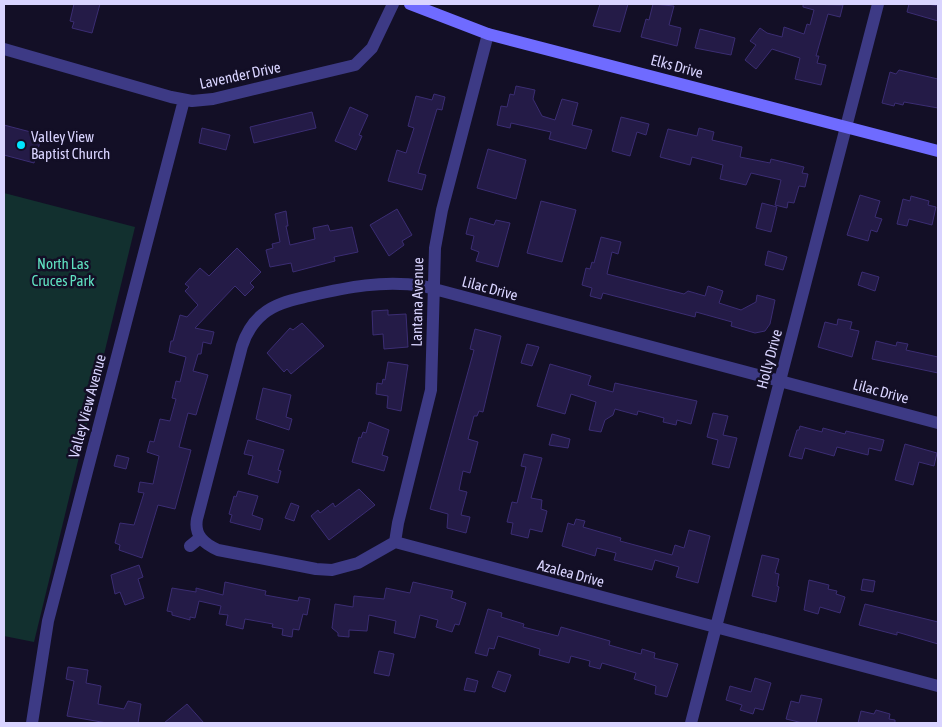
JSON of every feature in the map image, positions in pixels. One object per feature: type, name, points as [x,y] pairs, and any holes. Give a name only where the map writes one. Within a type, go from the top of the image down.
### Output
[{"type":"main road","name":"Elks Drive","points":[[410,4],[488,34],[938,152]]},
{"type":"street","name":"Lavender Drive","points":[[4,49],[184,100],[213,99],[355,65],[372,48],[393,4]]},
{"type":"street","name":"Holly Drive","points":[[691,723],[878,4]]},
{"type":"street","name":"Lantana Avenue","points":[[396,542],[398,523],[431,390],[434,338],[432,288],[434,248],[442,210],[488,34]]},
{"type":"street","name":"Valley View Avenue","points":[[32,723],[48,621],[184,100]]},
{"type":"street","name":"Lilac Drive","points":[[396,542],[348,567],[324,570],[218,550],[195,542],[197,519],[242,346],[255,322],[271,308],[358,285],[392,283],[432,288],[938,423]]},
{"type":"street","name":"Azalea Drive","points":[[396,542],[938,686]]},
{"type":"green space","name":"North Las Cruces Park","points":[[4,193],[135,227],[34,642],[4,636]]},
{"type":"building","points":[[74,4],[100,4],[92,33],[72,28],[74,22],[70,21]]},
{"type":"building","points":[[600,4],[628,4],[620,32],[593,26]]},
{"type":"building","points":[[653,4],[674,6],[669,25],[681,28],[677,46],[641,37],[646,19],[649,20]]},
{"type":"building","points":[[803,4],[843,5],[840,17],[828,14],[816,56],[819,56],[817,63],[826,65],[821,85],[795,79],[800,58],[772,49],[756,69],[745,60],[756,45],[750,41],[760,28],[767,33],[782,37],[784,27],[804,34],[807,24],[810,25],[814,10],[803,7]]},
{"type":"building","points":[[909,4],[938,6],[938,21],[907,12]]},
{"type":"building","points":[[700,29],[735,38],[731,55],[695,48]]},
{"type":"building","points":[[899,70],[938,79],[938,108],[904,102],[903,105],[895,103],[894,106],[882,103],[890,72],[896,74]]},
{"type":"building","points":[[516,86],[535,90],[533,99],[542,116],[555,120],[562,99],[578,103],[572,125],[592,130],[586,149],[549,139],[551,132],[511,123],[510,128],[497,125],[501,106],[507,107],[510,94],[514,95]]},
{"type":"building","points":[[434,94],[445,97],[442,110],[437,109],[418,173],[426,175],[422,190],[388,181],[397,150],[406,153],[414,128],[408,126],[416,96],[432,100]]},
{"type":"building","points":[[350,107],[368,115],[359,135],[362,136],[356,150],[335,141]]},
{"type":"building","points":[[312,112],[316,128],[254,143],[250,127]]},
{"type":"building","points":[[621,117],[649,124],[646,135],[637,132],[630,156],[612,151]]},
{"type":"building","name":"Valley View Baptist Church","points":[[4,125],[42,135],[34,163],[4,155]]},
{"type":"building","points":[[202,128],[230,135],[226,150],[199,143]]},
{"type":"building","points":[[699,128],[714,132],[712,140],[742,147],[740,157],[770,163],[771,159],[804,167],[802,173],[808,174],[805,187],[799,186],[794,203],[788,202],[787,208],[775,205],[781,180],[751,173],[746,185],[720,179],[723,165],[692,157],[690,165],[660,157],[668,129],[697,136]]},
{"type":"building","points":[[488,149],[526,160],[516,199],[477,188]]},
{"type":"building","points":[[860,195],[880,201],[875,217],[882,219],[877,232],[871,230],[868,241],[847,235]]},
{"type":"building","points":[[911,196],[929,201],[928,205],[936,207],[932,225],[909,219],[907,226],[897,224],[903,199],[910,201]]},
{"type":"building","points":[[541,201],[576,210],[562,262],[527,253]]},
{"type":"building","points":[[762,203],[777,207],[771,232],[756,228]]},
{"type":"building","points":[[397,209],[412,235],[402,241],[404,245],[389,256],[370,225]]},
{"type":"building","points":[[286,211],[288,226],[286,226],[290,245],[315,239],[313,228],[328,225],[330,231],[352,227],[358,252],[334,257],[335,261],[293,272],[291,263],[270,267],[266,250],[273,248],[272,244],[280,242],[275,214]]},
{"type":"building","points":[[470,218],[494,225],[496,220],[510,223],[498,267],[476,261],[479,252],[471,249],[474,236],[466,234]]},
{"type":"building","points":[[601,237],[621,242],[618,254],[612,252],[607,274],[684,294],[688,291],[705,296],[708,286],[723,291],[719,303],[741,310],[756,302],[757,295],[775,300],[770,324],[765,331],[755,333],[731,326],[732,322],[696,312],[695,317],[603,293],[601,299],[590,296],[592,288],[582,285],[586,268],[590,269],[592,262],[594,263]]},
{"type":"building","points":[[237,248],[261,272],[250,283],[254,287],[245,296],[235,286],[195,328],[214,332],[211,344],[203,342],[201,354],[198,354],[193,371],[208,375],[196,415],[188,413],[179,447],[191,450],[175,509],[158,505],[142,558],[119,550],[120,545],[115,543],[120,523],[134,525],[144,493],[138,492],[140,482],[153,484],[159,456],[147,452],[150,441],[154,442],[160,419],[170,421],[176,399],[172,398],[176,381],[180,382],[186,357],[169,352],[171,341],[173,341],[180,315],[187,317],[198,305],[185,291],[189,287],[185,284],[200,268],[209,276]]},
{"type":"building","points":[[768,251],[787,257],[783,270],[765,265]]},
{"type":"building","points":[[862,272],[879,277],[875,291],[858,285]]},
{"type":"building","points":[[388,310],[388,315],[406,314],[408,347],[384,349],[383,334],[373,335],[372,311]]},
{"type":"building","points":[[838,319],[852,322],[850,329],[859,331],[852,357],[818,347],[825,322],[837,325]]},
{"type":"building","points":[[302,323],[324,346],[291,374],[287,369],[284,372],[267,353],[290,328],[293,330]]},
{"type":"building","points":[[475,329],[501,336],[483,412],[479,411],[477,416],[474,416],[468,439],[478,442],[470,473],[463,471],[459,490],[467,492],[461,515],[470,517],[466,533],[447,528],[448,514],[430,509],[474,350],[470,349]]},
{"type":"building","points":[[876,341],[896,346],[897,342],[908,344],[906,350],[938,357],[938,373],[872,359]]},
{"type":"building","points":[[527,344],[539,347],[532,366],[521,363]]},
{"type":"building","points":[[388,362],[408,365],[401,411],[387,408],[388,396],[376,394],[377,383],[382,384],[383,379],[385,380]]},
{"type":"building","points":[[550,364],[591,376],[588,385],[613,392],[615,383],[697,401],[691,424],[677,420],[676,425],[663,422],[664,418],[638,411],[637,415],[615,409],[613,415],[605,420],[601,432],[589,430],[596,402],[571,394],[565,414],[537,406]]},
{"type":"building","points":[[263,388],[291,395],[286,417],[292,419],[289,430],[256,419]]},
{"type":"building","points":[[713,413],[728,416],[723,435],[737,438],[729,468],[712,464],[718,440],[707,437]]},
{"type":"building","points":[[369,422],[389,430],[382,455],[388,457],[384,471],[352,462],[359,437],[361,438],[363,432],[366,433]]},
{"type":"building","points":[[800,426],[822,432],[823,428],[845,434],[846,431],[884,440],[881,451],[869,448],[868,455],[837,447],[834,456],[805,448],[802,459],[789,456]]},
{"type":"building","points":[[552,434],[570,439],[568,448],[549,445]]},
{"type":"building","points":[[248,440],[284,450],[278,470],[281,471],[278,483],[248,474],[253,456],[244,454]]},
{"type":"building","points":[[905,444],[937,453],[934,466],[919,462],[913,485],[895,480]]},
{"type":"building","points":[[524,454],[542,458],[531,498],[542,500],[541,509],[547,511],[542,532],[530,529],[528,538],[511,534],[513,523],[507,522],[512,502],[517,503],[526,467],[521,466]]},
{"type":"building","points":[[117,455],[129,458],[126,469],[114,466]]},
{"type":"building","points":[[359,489],[375,505],[329,540],[311,516],[318,510],[320,513],[333,503],[335,507]]},
{"type":"building","points":[[238,491],[258,496],[252,515],[263,519],[260,530],[230,522],[232,515],[229,514],[234,496],[236,497]]},
{"type":"building","points":[[291,503],[299,506],[294,521],[285,518]]},
{"type":"building","points":[[576,519],[585,521],[583,527],[621,538],[620,541],[672,555],[675,545],[684,548],[689,530],[710,536],[698,583],[676,577],[679,567],[655,560],[652,570],[614,560],[616,553],[597,548],[595,556],[562,546],[568,523],[574,525]]},
{"type":"building","points":[[762,555],[779,559],[775,573],[779,574],[776,602],[752,596]]},
{"type":"building","points":[[139,565],[143,577],[138,579],[144,598],[125,605],[120,592],[115,594],[111,575]]},
{"type":"building","points":[[863,579],[875,581],[873,592],[861,590]]},
{"type":"building","points":[[809,580],[829,585],[828,589],[837,591],[836,594],[845,597],[840,613],[820,607],[818,614],[804,610]]},
{"type":"building","points":[[225,582],[266,591],[265,595],[298,601],[299,597],[310,599],[307,615],[303,614],[299,630],[293,629],[292,637],[282,635],[283,629],[272,627],[273,624],[245,619],[243,629],[226,625],[228,615],[219,614],[221,606],[199,601],[195,618],[190,617],[190,620],[172,615],[172,612],[167,611],[172,588],[196,592],[196,588],[223,595]]},
{"type":"building","points":[[413,582],[453,591],[451,598],[466,603],[459,625],[455,624],[452,632],[436,627],[438,620],[420,615],[415,638],[394,633],[396,621],[369,615],[367,631],[349,630],[349,637],[338,636],[338,633],[332,628],[335,604],[353,607],[354,596],[384,599],[386,588],[410,593]]},
{"type":"building","points":[[865,604],[938,622],[938,644],[897,632],[897,635],[859,625]]},
{"type":"building","points":[[488,609],[502,613],[501,617],[524,624],[523,627],[558,636],[561,627],[610,641],[609,645],[641,654],[642,649],[655,653],[654,658],[678,664],[667,697],[655,694],[656,686],[634,679],[636,673],[602,663],[600,669],[589,666],[590,661],[571,656],[569,663],[539,655],[540,649],[498,636],[494,649],[489,648],[487,656],[475,653]]},
{"type":"building","points":[[379,651],[394,654],[389,676],[374,673]]},
{"type":"building","points":[[68,667],[88,670],[86,683],[101,686],[98,704],[124,709],[128,701],[141,704],[138,723],[107,723],[67,716],[74,681],[66,679]]},
{"type":"building","points":[[498,671],[511,675],[505,692],[492,687]]},
{"type":"building","points":[[467,678],[478,681],[475,692],[464,690]]},
{"type":"building","points":[[755,678],[771,683],[763,710],[755,708],[753,714],[740,710],[742,705],[726,700],[730,686],[751,692]]},
{"type":"building","points":[[801,695],[822,699],[816,723],[803,723],[786,719],[791,701],[799,703]]},
{"type":"building","points":[[187,704],[204,723],[164,723]]},
{"type":"building","points":[[876,710],[890,714],[889,719],[895,720],[895,723],[858,723],[861,711],[874,714]]},
{"type":"place","name":"Valley View Baptist Church","points":[[21,145]]}]
